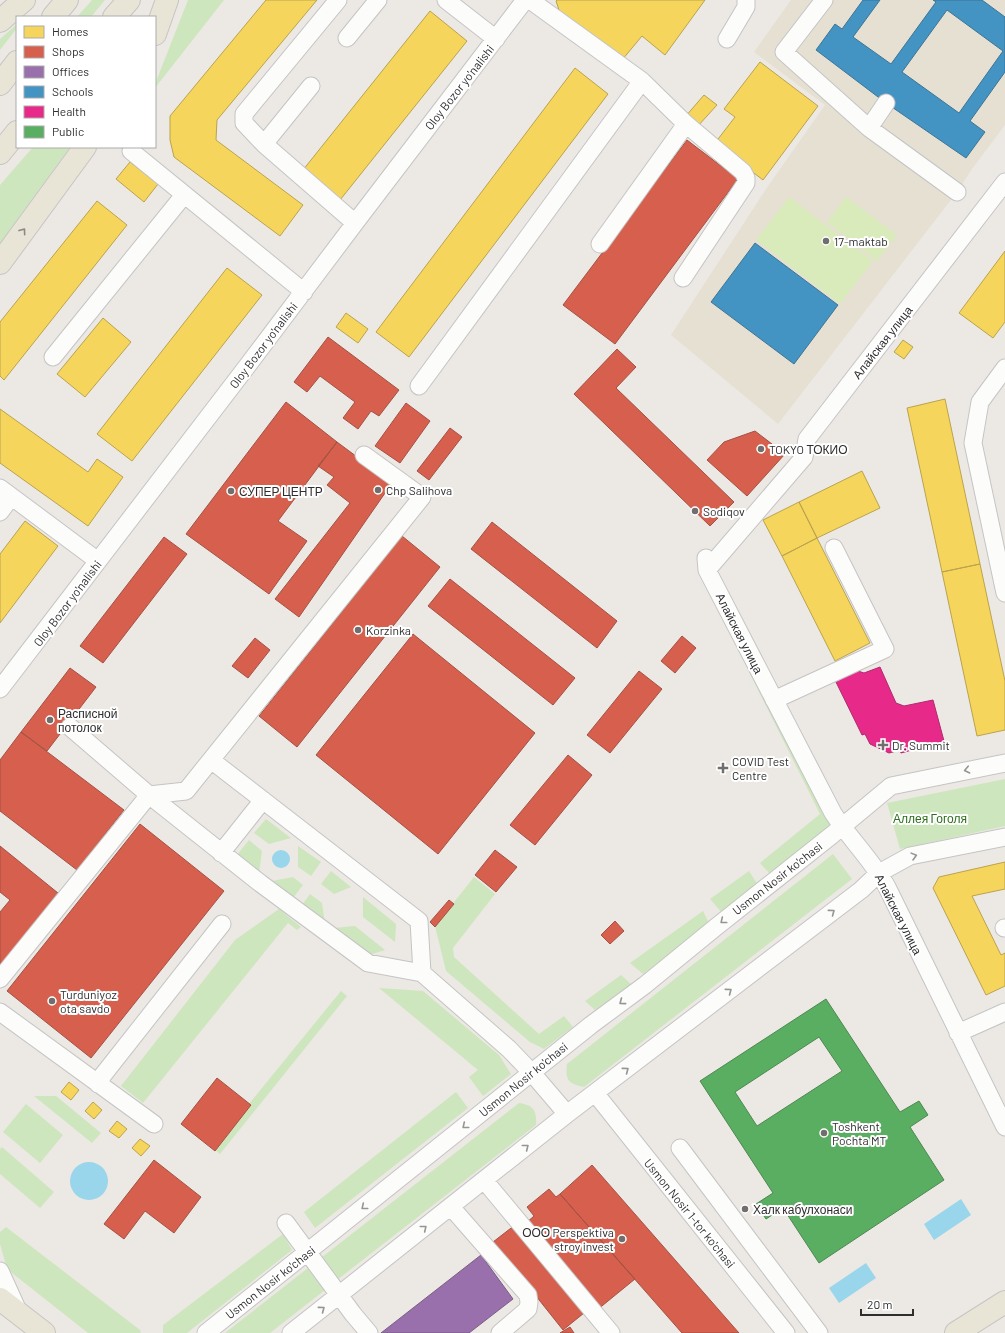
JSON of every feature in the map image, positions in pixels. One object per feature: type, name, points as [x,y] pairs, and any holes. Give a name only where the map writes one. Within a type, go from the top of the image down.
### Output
[{"type":"main road","points":[[0,20],[24,0]]},
{"type":"main road","points":[[54,16],[66,0]]},
{"type":"main road","points":[[115,16],[129,0]]},
{"type":"main road","points":[[156,31],[167,0]]},
{"type":"main road","points":[[0,84],[16,63]]},
{"type":"main road","points":[[0,153],[16,133]]},
{"type":"main road","points":[[0,263],[84,148]]},
{"type":"main road","points":[[0,1299],[44,1333]]},
{"type":"main road","points":[[956,1333],[1005,1302]]},
{"type":"street","points":[[338,0],[244,114],[244,123],[264,144],[355,223]]},
{"type":"street","points":[[348,38],[378,0]]},
{"type":"street","points":[[446,0],[496,39]]},
{"type":"street","name":"Oloy Bozor yo'nalishi","points":[[0,689],[525,0]]},
{"type":"street","points":[[530,0],[642,81],[686,124],[743,172],[746,178],[746,183],[683,278]]},
{"type":"street","points":[[727,39],[746,7],[746,0]]},
{"type":"street","points":[[824,0],[784,52],[870,128],[957,192]]},
{"type":"street","points":[[419,386],[642,81]]},
{"type":"street","points":[[264,144],[311,86]]},
{"type":"street","points":[[870,128],[886,102]]},
{"type":"street","points":[[600,244],[686,124]]},
{"type":"street","points":[[131,151],[304,292]]},
{"type":"street","name":"Алайская улица","points":[[1005,182],[807,439],[804,457],[706,564],[774,700],[833,813],[842,827],[880,873],[1005,1127]]},
{"type":"street","points":[[53,357],[184,195]]},
{"type":"street","points":[[1005,368],[980,402],[973,443],[1005,593]]},
{"type":"street","points":[[0,979],[149,795],[186,791],[422,497],[364,455]]},
{"type":"street","points":[[0,512],[6,492],[98,561]]},
{"type":"street","points":[[774,700],[885,649],[834,548]]},
{"type":"street","points":[[70,727],[149,795],[221,853],[368,963],[422,973],[509,1049],[567,1114]]},
{"type":"street","points":[[211,760],[419,921],[422,973]]},
{"type":"street","name":"Usmon Nosir ko'chasi","points":[[206,1333],[591,1025],[645,985],[891,786],[1005,762]]},
{"type":"street","points":[[221,853],[263,800]]},
{"type":"street","points":[[291,1333],[340,1296],[567,1114],[860,890],[880,873],[910,856],[1005,837]]},
{"type":"street","points":[[98,1084],[103,1075],[222,924]]},
{"type":"street","points":[[0,1012],[154,1124]]},
{"type":"street","points":[[958,1033],[1005,1012]]},
{"type":"street","name":"Usmon Nosir 1-tor ko'chasi","points":[[595,1093],[786,1333]]},
{"type":"street","points":[[680,1148],[819,1333]]},
{"type":"street","points":[[484,1180],[611,1333]]},
{"type":"street","points":[[451,1207],[528,1295],[528,1309],[500,1333]]},
{"type":"street","points":[[286,1223],[369,1333]]},
{"type":"street","points":[[0,1271],[19,1314]]},
{"type":"shaded area","name":"17-maktab","points":[[791,0],[1005,0],[1005,125],[972,169],[957,192],[778,424],[671,335],[766,189],[825,105],[754,52]]},
{"type":"green space","points":[[92,0],[105,0],[92,16],[78,16]]},
{"type":"green space","points":[[188,0],[224,0],[156,87],[156,81]]},
{"type":"green space","points":[[16,25],[16,29],[0,50],[0,39]]},
{"type":"green space","points":[[32,148],[69,148],[0,243],[0,185]]},
{"type":"green space","points":[[789,197],[873,261],[840,304],[756,240]]},
{"type":"green space","points":[[846,197],[897,235],[877,261],[827,222]]},
{"type":"green space","points":[[719,590],[834,820],[832,827],[770,874],[760,863],[820,814],[715,604]]},
{"type":"green space","name":"Аллея Гоголя","points":[[1005,779],[1005,826],[900,849],[887,803]]},
{"type":"green space","points":[[266,819],[291,838],[269,844],[254,833]]},
{"type":"green space","points":[[249,840],[262,851],[259,873],[237,855]]},
{"type":"green space","points":[[298,846],[321,862],[311,876],[298,867]]},
{"type":"green space","points":[[833,854],[852,879],[584,1087],[571,1083],[567,1078],[567,1064]]},
{"type":"green space","points":[[331,871],[351,887],[334,894],[321,884]]},
{"type":"green space","points":[[749,871],[758,885],[722,913],[710,899]]},
{"type":"green space","points":[[293,877],[303,885],[293,898],[272,881]]},
{"type":"green space","points":[[474,877],[495,894],[453,948],[454,957],[539,1034],[564,1016],[573,1027],[544,1049],[530,1042],[446,971],[435,926]]},
{"type":"green space","points":[[310,894],[322,903],[325,923],[302,905]]},
{"type":"green space","points":[[363,897],[396,924],[395,942],[363,917]]},
{"type":"green space","points":[[279,909],[301,927],[297,930],[288,923],[143,1103],[121,1086],[235,940]]},
{"type":"green space","points":[[703,911],[709,923],[643,974],[630,963]]},
{"type":"green space","points":[[355,926],[385,950],[369,955],[334,928]]},
{"type":"green space","points":[[621,975],[631,984],[595,1010],[585,1001]]},
{"type":"green space","points":[[379,988],[423,991],[499,1055],[511,1074],[483,1096],[469,1077],[478,1070]]},
{"type":"green space","points":[[341,991],[347,996],[220,1154],[193,1133],[191,1126],[217,1143]]},
{"type":"green space","points":[[456,1092],[468,1108],[315,1228],[304,1212]]},
{"type":"green space","points":[[34,1096],[56,1096],[101,1133],[92,1143]]},
{"type":"green space","points":[[519,1103],[528,1105],[533,1109],[536,1116],[536,1125],[337,1280],[321,1258]]},
{"type":"green space","points":[[26,1104],[63,1135],[40,1163],[3,1132]]},
{"type":"green space","points":[[2,1147],[54,1192],[40,1208],[0,1174],[0,1149]]},
{"type":"green space","points":[[6,1227],[140,1330],[141,1333],[88,1333],[7,1269],[0,1244],[0,1232]]},
{"type":"green space","points":[[283,1234],[292,1250],[187,1333],[163,1333],[163,1325]]},
{"type":"green space","points":[[308,1268],[325,1290],[270,1333],[225,1333]]},
{"type":"water","points":[[281,850],[287,853],[290,859],[287,865],[281,868],[275,865],[272,859],[275,853]]},
{"type":"water","points":[[85,1162],[93,1162],[100,1165],[105,1170],[108,1181],[105,1192],[100,1197],[93,1200],[85,1200],[78,1197],[73,1192],[70,1185],[70,1177],[73,1170],[78,1165]]},
{"type":"water","points":[[961,1199],[971,1215],[934,1240],[924,1224]]},
{"type":"water","points":[[866,1263],[876,1278],[839,1303],[829,1288]]},
{"type":"building: Homes","points":[[266,0],[317,0],[217,120],[216,140],[303,205],[280,236],[174,157],[170,140],[170,116]]},
{"type":"building: Homes","points":[[557,0],[705,0],[665,55],[642,36],[622,60],[560,13]]},
{"type":"building: Homes","points":[[430,11],[467,41],[340,200],[303,170]]},
{"type":"building: Homes","points":[[760,62],[818,106],[763,180],[715,143],[735,117],[724,109]]},
{"type":"building: Homes","points":[[575,68],[608,94],[409,357],[376,332]]},
{"type":"building: Homes","points":[[704,95],[717,105],[697,127],[685,117]]},
{"type":"building: Homes","points":[[130,162],[158,184],[144,202],[116,179]]},
{"type":"building: Homes","points":[[97,201],[127,225],[4,380],[0,376],[0,322]]},
{"type":"building: Homes","points":[[1005,251],[1005,322],[993,338],[959,313]]},
{"type":"building: Homes","points":[[227,268],[262,295],[132,461],[97,434]]},
{"type":"building: Homes","points":[[346,313],[368,329],[358,343],[336,327]]},
{"type":"building: Homes","points":[[103,318],[131,342],[85,397],[57,374]]},
{"type":"building: Homes","points":[[903,340],[913,347],[904,359],[894,352]]},
{"type":"building: Homes","points":[[945,399],[980,564],[942,572],[907,408]]},
{"type":"building: Homes","points":[[0,409],[88,472],[97,459],[123,477],[88,526],[0,463]]},
{"type":"building: Homes","points":[[862,471],[880,508],[817,538],[799,502]]},
{"type":"building: Homes","points":[[799,502],[817,538],[782,556],[763,520]]},
{"type":"building: Homes","points":[[25,521],[58,546],[0,623],[0,554]]},
{"type":"building: Homes","points":[[817,538],[870,643],[835,661],[782,556]]},
{"type":"building: Homes","points":[[980,564],[1005,681],[1005,730],[977,736],[942,572]]},
{"type":"building: Homes","points":[[1005,862],[1005,889],[972,896],[1001,955],[1005,953],[1005,986],[986,995],[933,888],[939,877]]},
{"type":"building: Homes","points":[[69,1082],[79,1090],[71,1100],[61,1092]]},
{"type":"building: Homes","points":[[93,1102],[102,1110],[94,1119],[85,1111]]},
{"type":"building: Homes","points":[[117,1121],[127,1129],[119,1138],[109,1131]]},
{"type":"building: Homes","points":[[140,1139],[150,1146],[141,1156],[132,1148]]},
{"type":"building: Shops","points":[[687,140],[738,179],[615,344],[563,305]]},
{"type":"building: Shops","points":[[328,337],[399,390],[379,416],[371,411],[358,429],[343,418],[355,402],[320,376],[307,392],[294,382]]},
{"type":"building: Shops","points":[[617,349],[636,367],[616,388],[734,502],[710,526],[574,394]]},
{"type":"building: Shops","points":[[286,402],[337,442],[278,521],[307,541],[269,594],[186,534]]},
{"type":"building: Shops","points":[[406,403],[430,421],[400,463],[375,446]]},
{"type":"building: Shops","points":[[450,428],[462,437],[429,480],[417,471]]},
{"type":"building: Shops","points":[[755,431],[785,454],[747,496],[707,460],[724,442]]},
{"type":"building: Shops","points":[[337,442],[392,483],[299,617],[275,599],[350,503],[327,485],[334,477],[318,466]]},
{"type":"building: Shops","points":[[492,522],[617,621],[597,648],[471,549]]},
{"type":"building: Shops","points":[[402,536],[440,567],[297,747],[259,716]]},
{"type":"building: Shops","points":[[164,537],[187,554],[103,663],[80,646]]},
{"type":"building: Shops","points":[[450,579],[575,678],[553,705],[428,606]]},
{"type":"building: Shops","points":[[413,634],[535,733],[438,854],[316,755]]},
{"type":"building: Shops","points":[[682,636],[696,648],[675,673],[661,661]]},
{"type":"building: Shops","points":[[255,638],[270,650],[248,678],[232,666]]},
{"type":"building: Shops","points":[[70,668],[96,687],[47,751],[21,732]]},
{"type":"building: Shops","points":[[639,671],[662,689],[610,753],[587,735]]},
{"type":"building: Shops","points":[[21,732],[124,810],[77,870],[0,811],[0,760]]},
{"type":"building: Shops","points":[[568,755],[592,775],[535,845],[510,825]]},
{"type":"building: Shops","points":[[140,824],[224,891],[91,1058],[7,991]]},
{"type":"building: Shops","points":[[0,846],[58,893],[0,966],[0,912],[10,900],[0,892]]},
{"type":"building: Shops","points":[[495,850],[517,867],[496,892],[475,875]]},
{"type":"building: Shops","points":[[449,900],[454,904],[435,927],[430,922]]},
{"type":"building: Shops","points":[[615,921],[624,931],[610,944],[601,935]]},
{"type":"building: Shops","points":[[217,1078],[251,1105],[215,1151],[181,1124]]},
{"type":"building: Shops","points":[[154,1160],[201,1197],[174,1233],[145,1211],[124,1239],[104,1224]]},
{"type":"building: Shops","points":[[592,1165],[739,1333],[682,1333],[560,1194]]},
{"type":"building: Shops","points":[[549,1189],[556,1197],[560,1194],[635,1279],[597,1310],[526,1223],[534,1216],[527,1207]]},
{"type":"building: Shops","points":[[515,1225],[584,1313],[563,1330],[493,1242]]},
{"type":"building: Shops","points":[[570,1327],[574,1333],[560,1333]]},
{"type":"building: Offices","points":[[481,1255],[513,1299],[469,1333],[381,1333]]},
{"type":"building: Schools","points":[[863,0],[880,0],[853,37],[891,64],[936,2],[933,0],[982,0],[1005,17],[1005,72],[970,121],[985,132],[966,158],[886,103],[816,50],[835,24],[842,29]],"holes":[[[947,10],[1003,51],[959,113],[902,72]]]},
{"type":"building: Schools","points":[[755,243],[838,305],[794,364],[711,302]]},
{"type":"building: Health","points":[[880,667],[896,703],[904,706],[933,700],[944,741],[901,753],[900,750],[889,753],[870,744],[865,734],[862,735],[835,680],[855,670],[864,673]]},
{"type":"building: Public","name":"Toshkent Pochta MT","points":[[826,999],[900,1112],[919,1101],[928,1115],[910,1127],[944,1180],[819,1263],[783,1208],[766,1219],[756,1204],[773,1193],[700,1081]],"holes":[[[819,1037],[842,1071],[757,1126],[735,1092]]]},
{"type":"place","name":"17-maktab","points":[[826,241]]},
{"type":"place","name":"TOKYO ТОКИО","points":[[761,449]]},
{"type":"place","name":"Chp Salihova","points":[[378,490]]},
{"type":"place","name":"СУПЕР ЦЕНТР","points":[[231,491]]},
{"type":"place","name":"Sodiqov","points":[[695,511]]},
{"type":"place","name":"Korzinka","points":[[358,630]]},
{"type":"place","name":"Расписной потолок","points":[[50,720]]},
{"type":"place","name":"Dr. Summit","points":[[883,745]]},
{"type":"place","name":"COVID Test Centre","points":[[723,768]]},
{"type":"place","name":"Turduniyoz ota savdo","points":[[52,1001]]},
{"type":"place","name":"Toshkent Pochta MT","points":[[824,1133]]},
{"type":"place","name":"Халк кабулхонаси","points":[[745,1209]]},
{"type":"place","name":"ООО Perspektiva stroy invest","points":[[622,1239]]}]
